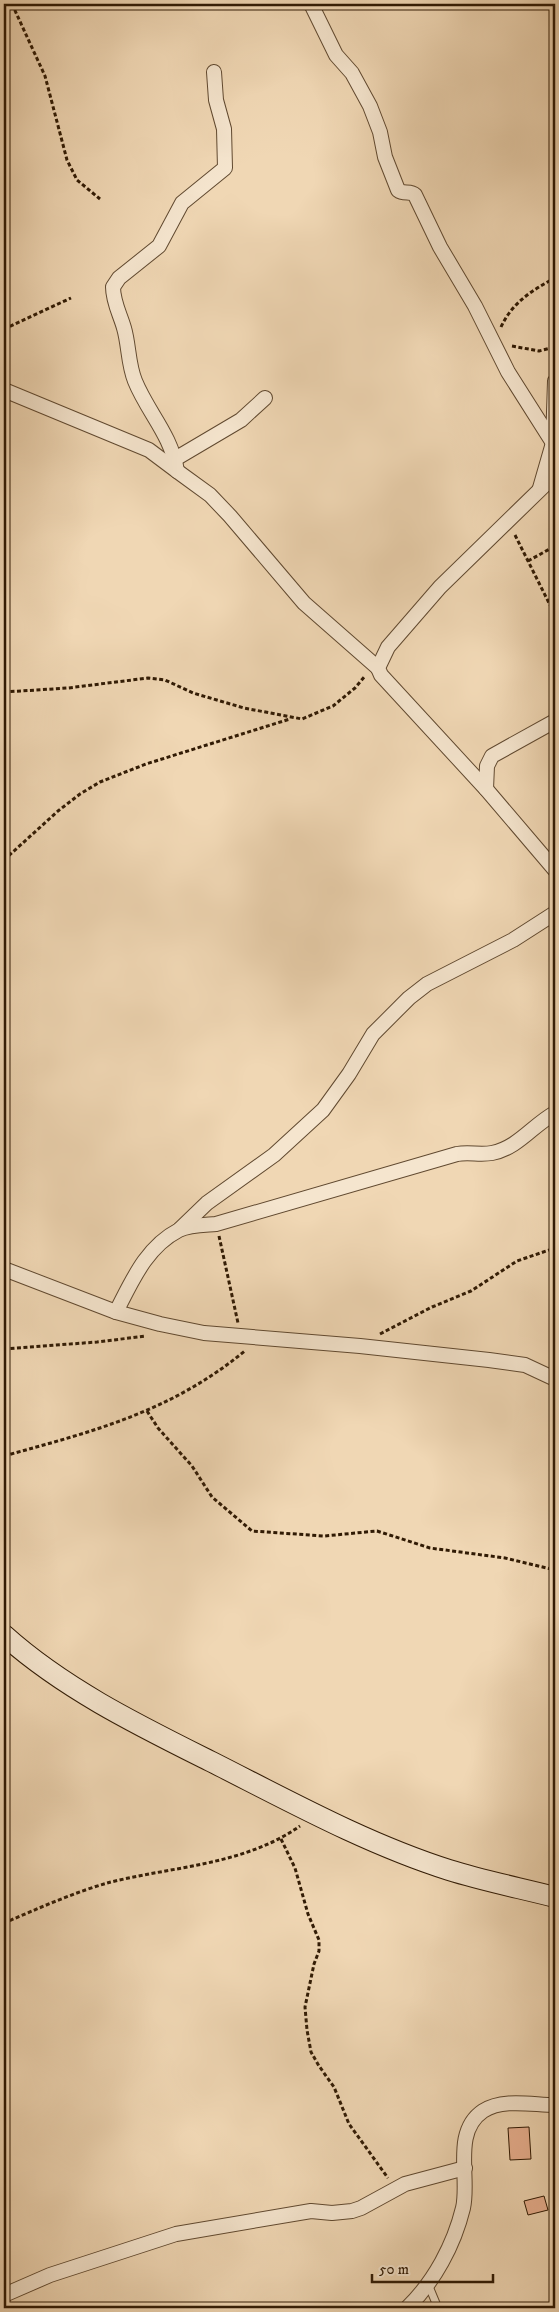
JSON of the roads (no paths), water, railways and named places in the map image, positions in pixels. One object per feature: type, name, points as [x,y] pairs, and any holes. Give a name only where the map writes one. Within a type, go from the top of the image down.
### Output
[{"type":"street","points":[[311,4],[336,55],[352,73],[370,106],[398,190],[411,192],[415,195],[444,256],[522,396],[554,443]]},
{"type":"street","points":[[176,465],[168,438],[144,401],[134,379],[125,334],[115,306],[113,287],[119,278],[159,246],[182,203],[225,168],[224,129],[216,100],[214,72]]},
{"type":"street","points":[[540,488],[554,443],[555,381]]},
{"type":"street","points":[[4,390],[149,450],[176,465],[210,495],[304,603],[375,667],[486,789],[555,870]]},
{"type":"street","points":[[176,465],[241,420],[265,398]]},
{"type":"street","points":[[375,667],[388,647],[440,587],[555,475]]},
{"type":"street","points":[[486,789],[486,766],[492,756],[555,721]]},
{"type":"street","points":[[116,1312],[137,1271],[150,1254],[180,1230],[207,1203],[274,1155],[323,1110],[349,1074],[373,1034],[409,998],[427,984],[512,940],[555,913]]},
{"type":"street","points":[[180,1230],[216,1224],[457,1154],[490,1153],[501,1150],[526,1137],[555,1114]]},
{"type":"street","points":[[4,1269],[116,1312],[204,1333],[360,1346],[525,1365],[555,1379]]},
{"type":"street","points":[[4,1635],[30,1658],[136,1725],[317,1814],[404,1853],[449,1870],[555,1897]]},
{"type":"street","points":[[407,2308],[428,2284],[454,2235],[463,2207],[466,2134],[472,2121],[484,2111],[507,2104],[555,2105]]},
{"type":"street","points":[[4,2295],[50,2275],[176,2234],[311,2211],[332,2213],[352,2211],[397,2188],[465,2168]]},
{"type":"lane","points":[[428,2284],[438,2308]]}]
